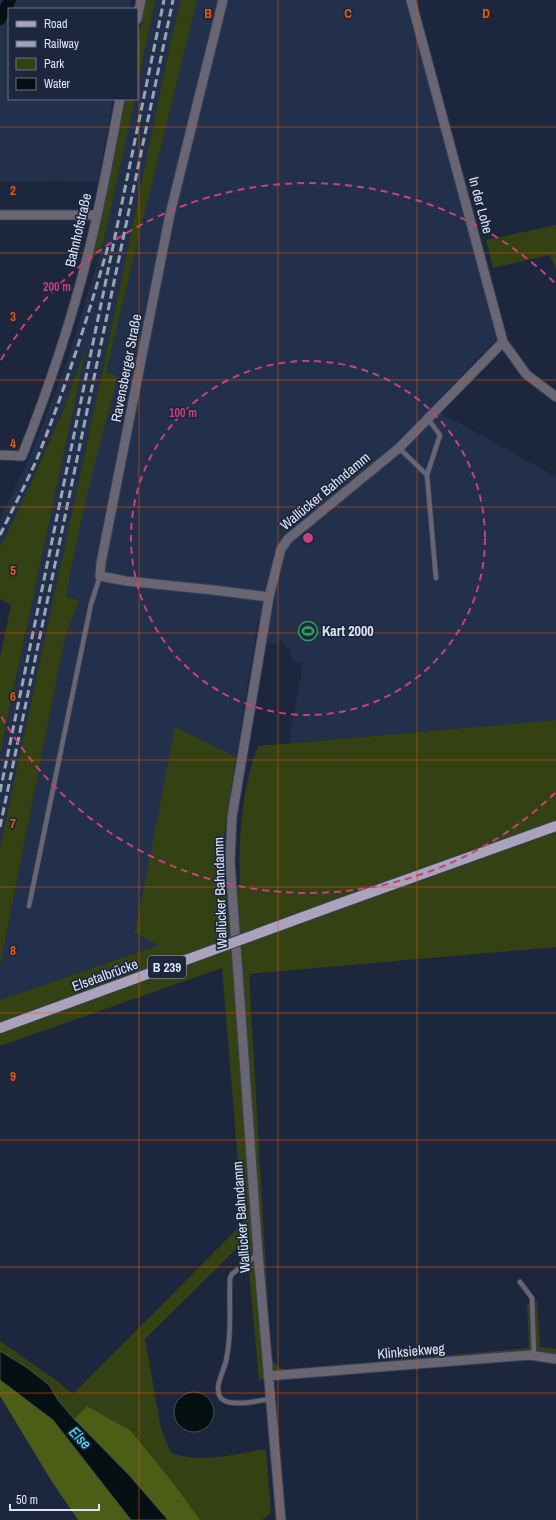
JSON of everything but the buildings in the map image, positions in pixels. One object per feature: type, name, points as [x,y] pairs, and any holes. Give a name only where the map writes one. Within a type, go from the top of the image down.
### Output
[{"type":"main road","name":"Elsetalbrücke","points":[[0,1028],[556,826]]},
{"type":"street","points":[[138,14],[141,0]]},
{"type":"street","name":"Ravensberger Straße","points":[[100,576],[101,563],[170,214],[223,0]]},
{"type":"street","name":"In der Lohe","points":[[411,0],[503,342],[526,374],[556,397]]},
{"type":"street","name":"Bahnhofstraße","points":[[0,455],[22,456],[38,417],[79,288],[120,100]]},
{"type":"street","points":[[0,215],[96,215]]},
{"type":"street","name":"Wallücker Bahndamm","points":[[281,1520],[258,1254],[230,862],[232,817],[269,597],[281,549],[288,539],[399,448],[503,342]]},
{"type":"street","points":[[100,576],[126,582],[214,590],[269,597]]},
{"type":"street","name":"Klinksiekweg","points":[[268,1376],[534,1356],[556,1359]]},
{"type":"lane","points":[[428,419],[440,435],[427,475],[436,578]]},
{"type":"lane","points":[[399,448],[427,475]]},
{"type":"lane","points":[[28,906],[91,604],[100,576]]},
{"type":"lane","points":[[258,1254],[232,1274],[230,1278],[229,1345],[226,1362],[218,1388],[220,1396],[226,1402],[236,1403],[270,1399]]},
{"type":"lane","points":[[520,1282],[532,1298],[534,1356]]},
{"type":"shaded area","points":[[0,0],[131,0],[130,8],[8,8],[8,100],[113,100],[98,182],[0,181]]},
{"type":"shaded area","points":[[155,0],[181,0],[170,44],[106,354],[0,847],[0,753],[86,348],[63,411],[24,499],[0,547],[0,519],[32,452],[66,364],[103,244],[135,100],[138,100],[138,83]]},
{"type":"shaded area","points":[[197,0],[406,0],[454,171],[497,333],[495,341],[432,406],[443,414],[556,477],[556,720],[289,743],[303,663],[291,660],[289,649],[281,640],[275,644],[265,642],[270,610],[258,620],[236,757],[175,728],[159,945],[0,1000],[0,966],[65,638],[79,600],[66,597],[75,543],[90,477],[118,376],[106,372]]},
{"type":"green space","points":[[146,0],[155,0],[138,83],[138,41]]},
{"type":"green space","points":[[181,0],[197,0],[106,372],[118,376],[89,486],[66,597],[79,600],[65,638],[0,966],[0,847],[106,354],[170,44]]},
{"type":"green space","points":[[126,100],[135,100],[103,244],[90,264]]},
{"type":"green space","points":[[556,225],[556,269],[550,255],[493,268],[486,240]]},
{"type":"green space","points":[[87,344],[0,753],[0,657],[11,605],[0,599],[0,547],[24,499],[63,411]]},
{"type":"green space","points":[[556,720],[556,947],[249,974],[271,1357],[276,1365],[284,1370],[529,1348],[527,1304],[537,1300],[540,1347],[556,1349],[556,1362],[530,1357],[334,1375],[259,1380],[246,1239],[145,1339],[161,1429],[171,1453],[194,1458],[206,1458],[266,1449],[271,1512],[262,1520],[200,1520],[174,1484],[131,1431],[87,1406],[74,1419],[58,1400],[49,1385],[26,1367],[0,1351],[0,1341],[73,1394],[243,1223],[222,968],[0,1046],[0,1000],[159,945],[135,933],[175,727],[236,757],[223,843],[227,893],[240,888],[240,834],[244,798],[252,763],[258,746]]},
{"type":"green space","points":[[0,1380],[53,1420],[131,1520],[78,1520],[51,1480],[0,1396]]},
{"type":"green space","points":[[87,1406],[131,1431],[174,1484],[200,1520],[168,1520],[129,1475],[74,1419]]},
{"type":"water","name":"Else","points":[[0,1351],[26,1367],[49,1385],[58,1400],[74,1419],[129,1475],[168,1520],[131,1520],[53,1420],[0,1380]]},
{"type":"water","points":[[198,1392],[205,1395],[211,1401],[214,1412],[213,1420],[205,1429],[198,1432],[190,1432],[183,1429],[175,1420],[174,1408],[177,1401],[186,1393]]},
{"type":"waterway","points":[[0,19],[10,0]]},
{"type":"railway","points":[[0,792],[164,0]]},
{"type":"railway","points":[[0,827],[173,0]]},
{"type":"railway","points":[[0,535],[36,461],[57,407],[84,326],[109,243]]},
{"type":"place","name":"Kart 2000","points":[[308,631]]}]
